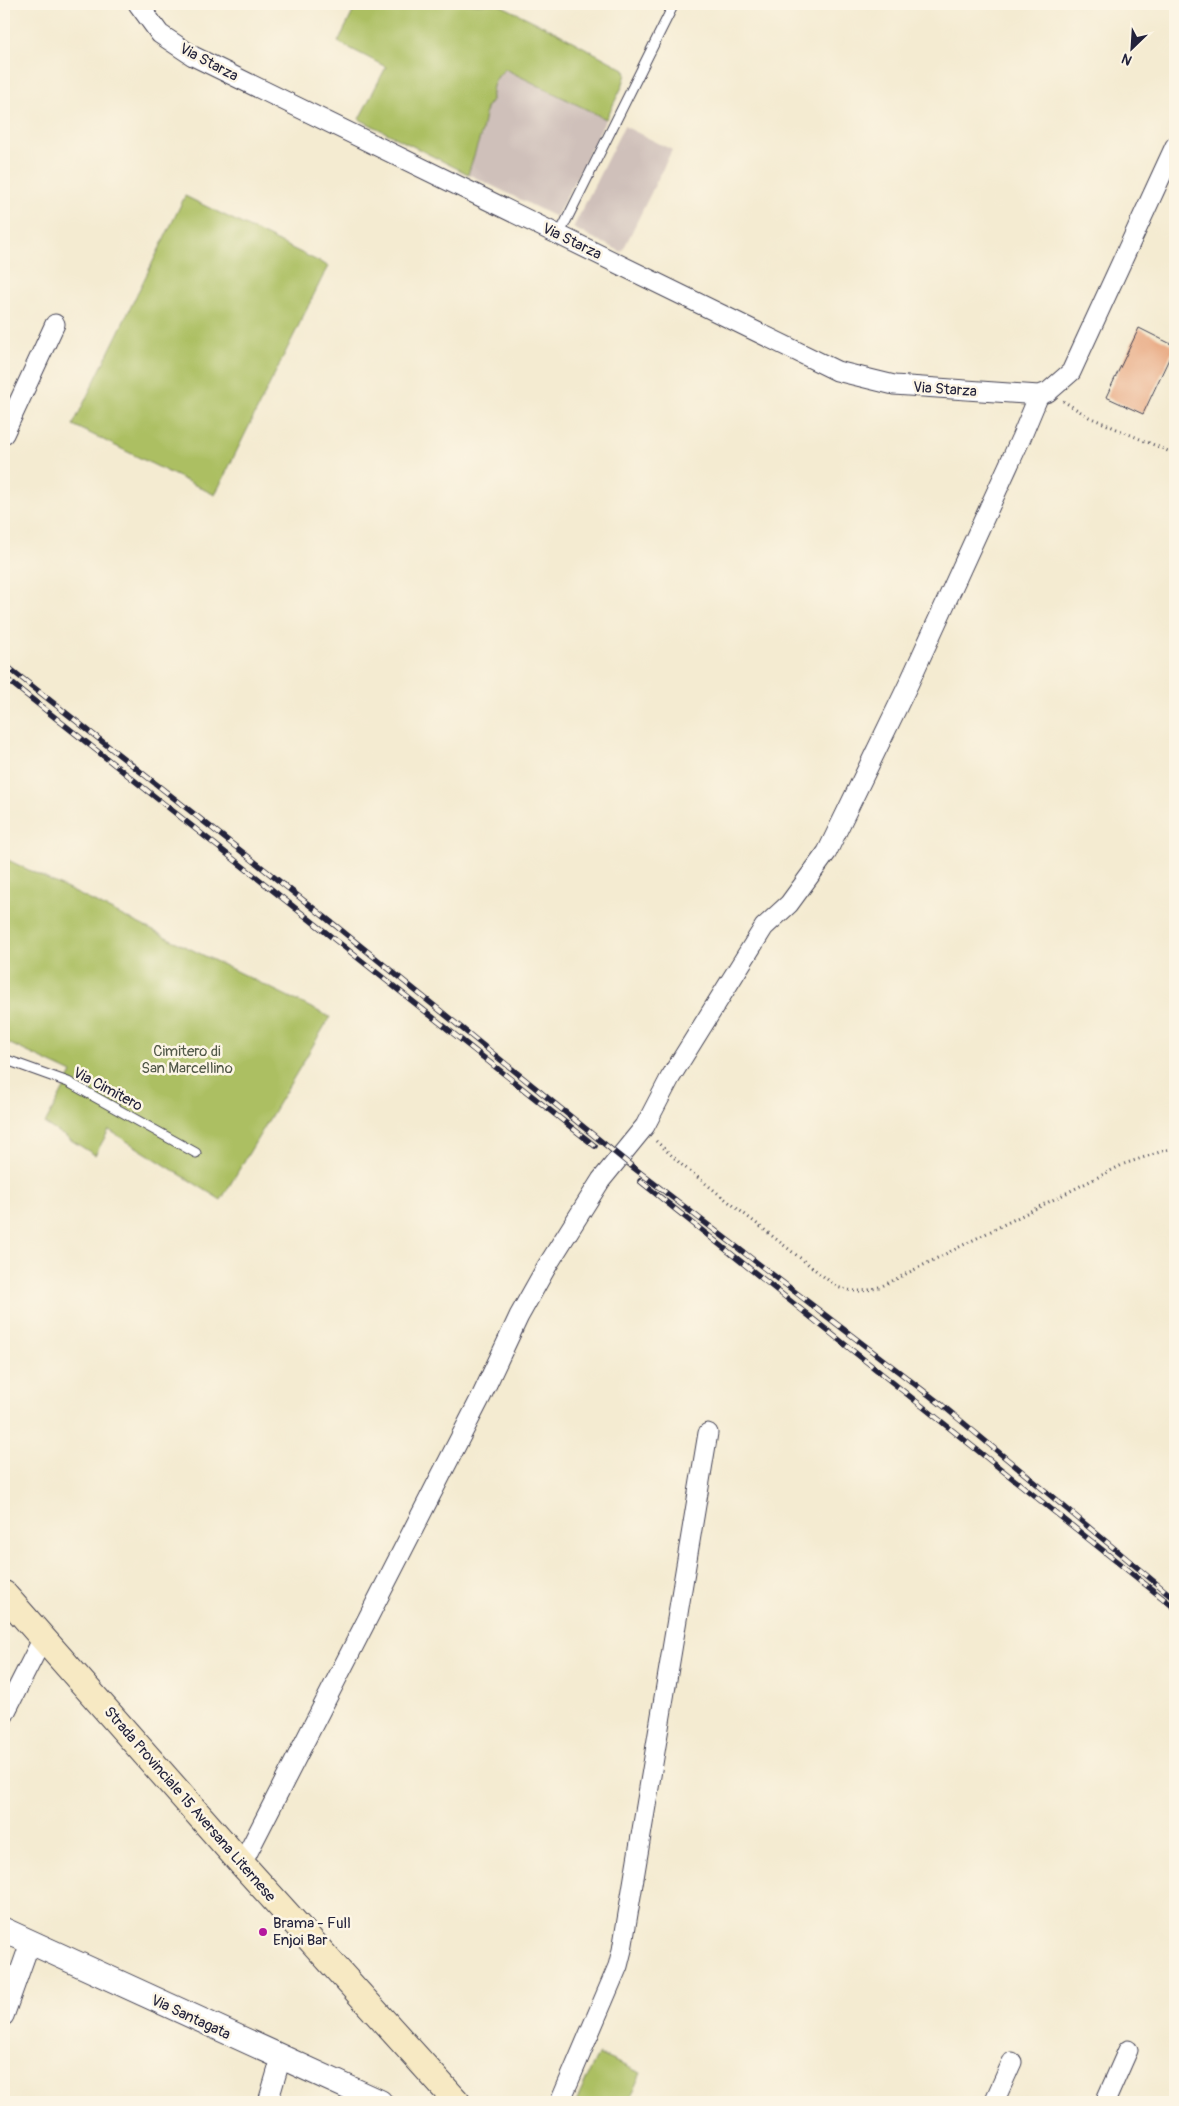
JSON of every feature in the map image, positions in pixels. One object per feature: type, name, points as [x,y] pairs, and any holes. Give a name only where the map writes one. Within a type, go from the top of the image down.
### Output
[{"type":"main road","name":"Strada Provinciale 15 Aversana Liternese","points":[[4,1594],[242,1864],[457,2102]]},
{"type":"street","name":"Via Starza","points":[[138,4],[160,34],[194,56],[837,371],[894,385],[1044,394]]},
{"type":"street","points":[[242,1864],[481,1396],[519,1316],[547,1266],[602,1180],[645,1126],[670,1078],[764,927],[789,904],[827,852],[1022,438],[1044,394],[1071,372],[1175,146]]},
{"type":"street","points":[[4,434],[55,324]]},
{"type":"street","points":[[560,2102],[618,1966],[622,1950],[708,1433]]},
{"type":"street","points":[[4,1715],[43,1638]]},
{"type":"street","name":"Via Santagata","points":[[4,1930],[380,2102]]},
{"type":"street","points":[[4,2016],[30,1943]]},
{"type":"street","points":[[1105,2102],[1128,2050]]},
{"type":"street","points":[[268,2102],[281,2058]]},
{"type":"street","points":[[994,2102],[1012,2062]]},
{"type":"lane","points":[[559,235],[674,4]]},
{"type":"lane","name":"Via Cimitero","points":[[4,1059],[68,1082],[196,1153]]},
{"type":"path","points":[[1044,394],[1089,417],[1175,454]]},
{"type":"path","points":[[645,1126],[656,1142],[682,1165],[837,1287],[850,1292],[864,1292],[882,1286],[1124,1164],[1175,1147]]},
{"type":"shaded area","points":[[505,69],[606,119],[556,217],[468,174],[482,131],[486,108],[492,100],[491,89],[496,77]]},
{"type":"shaded area","points":[[624,126],[672,150],[622,252],[573,228]]},
{"type":"green space","points":[[357,4],[498,4],[552,30],[624,69],[626,74],[622,87],[606,119],[505,69],[494,83],[492,100],[486,108],[482,131],[468,174],[359,119],[386,67],[338,42]]},
{"type":"green space","points":[[185,196],[328,266],[215,495],[73,425]]},
{"type":"green space","name":"Cimitero di San Marcellino","points":[[4,858],[330,1017],[221,1200],[109,1130],[95,1155],[45,1124],[72,1073],[4,1041]]},
{"type":"green space","points":[[598,2054],[641,2073],[628,2102],[576,2102]]},
{"type":"building","points":[[1139,328],[1175,346],[1143,414],[1106,397]]},
{"type":"railway","points":[[4,664],[336,926],[634,1168],[942,1405],[1175,1599]]},
{"type":"railway","points":[[4,677],[595,1146]]},
{"type":"railway","points":[[640,1181],[1175,1608]]},
{"type":"place","name":"Brama - Full Enjoi Bar","points":[[263,1932]]}]
